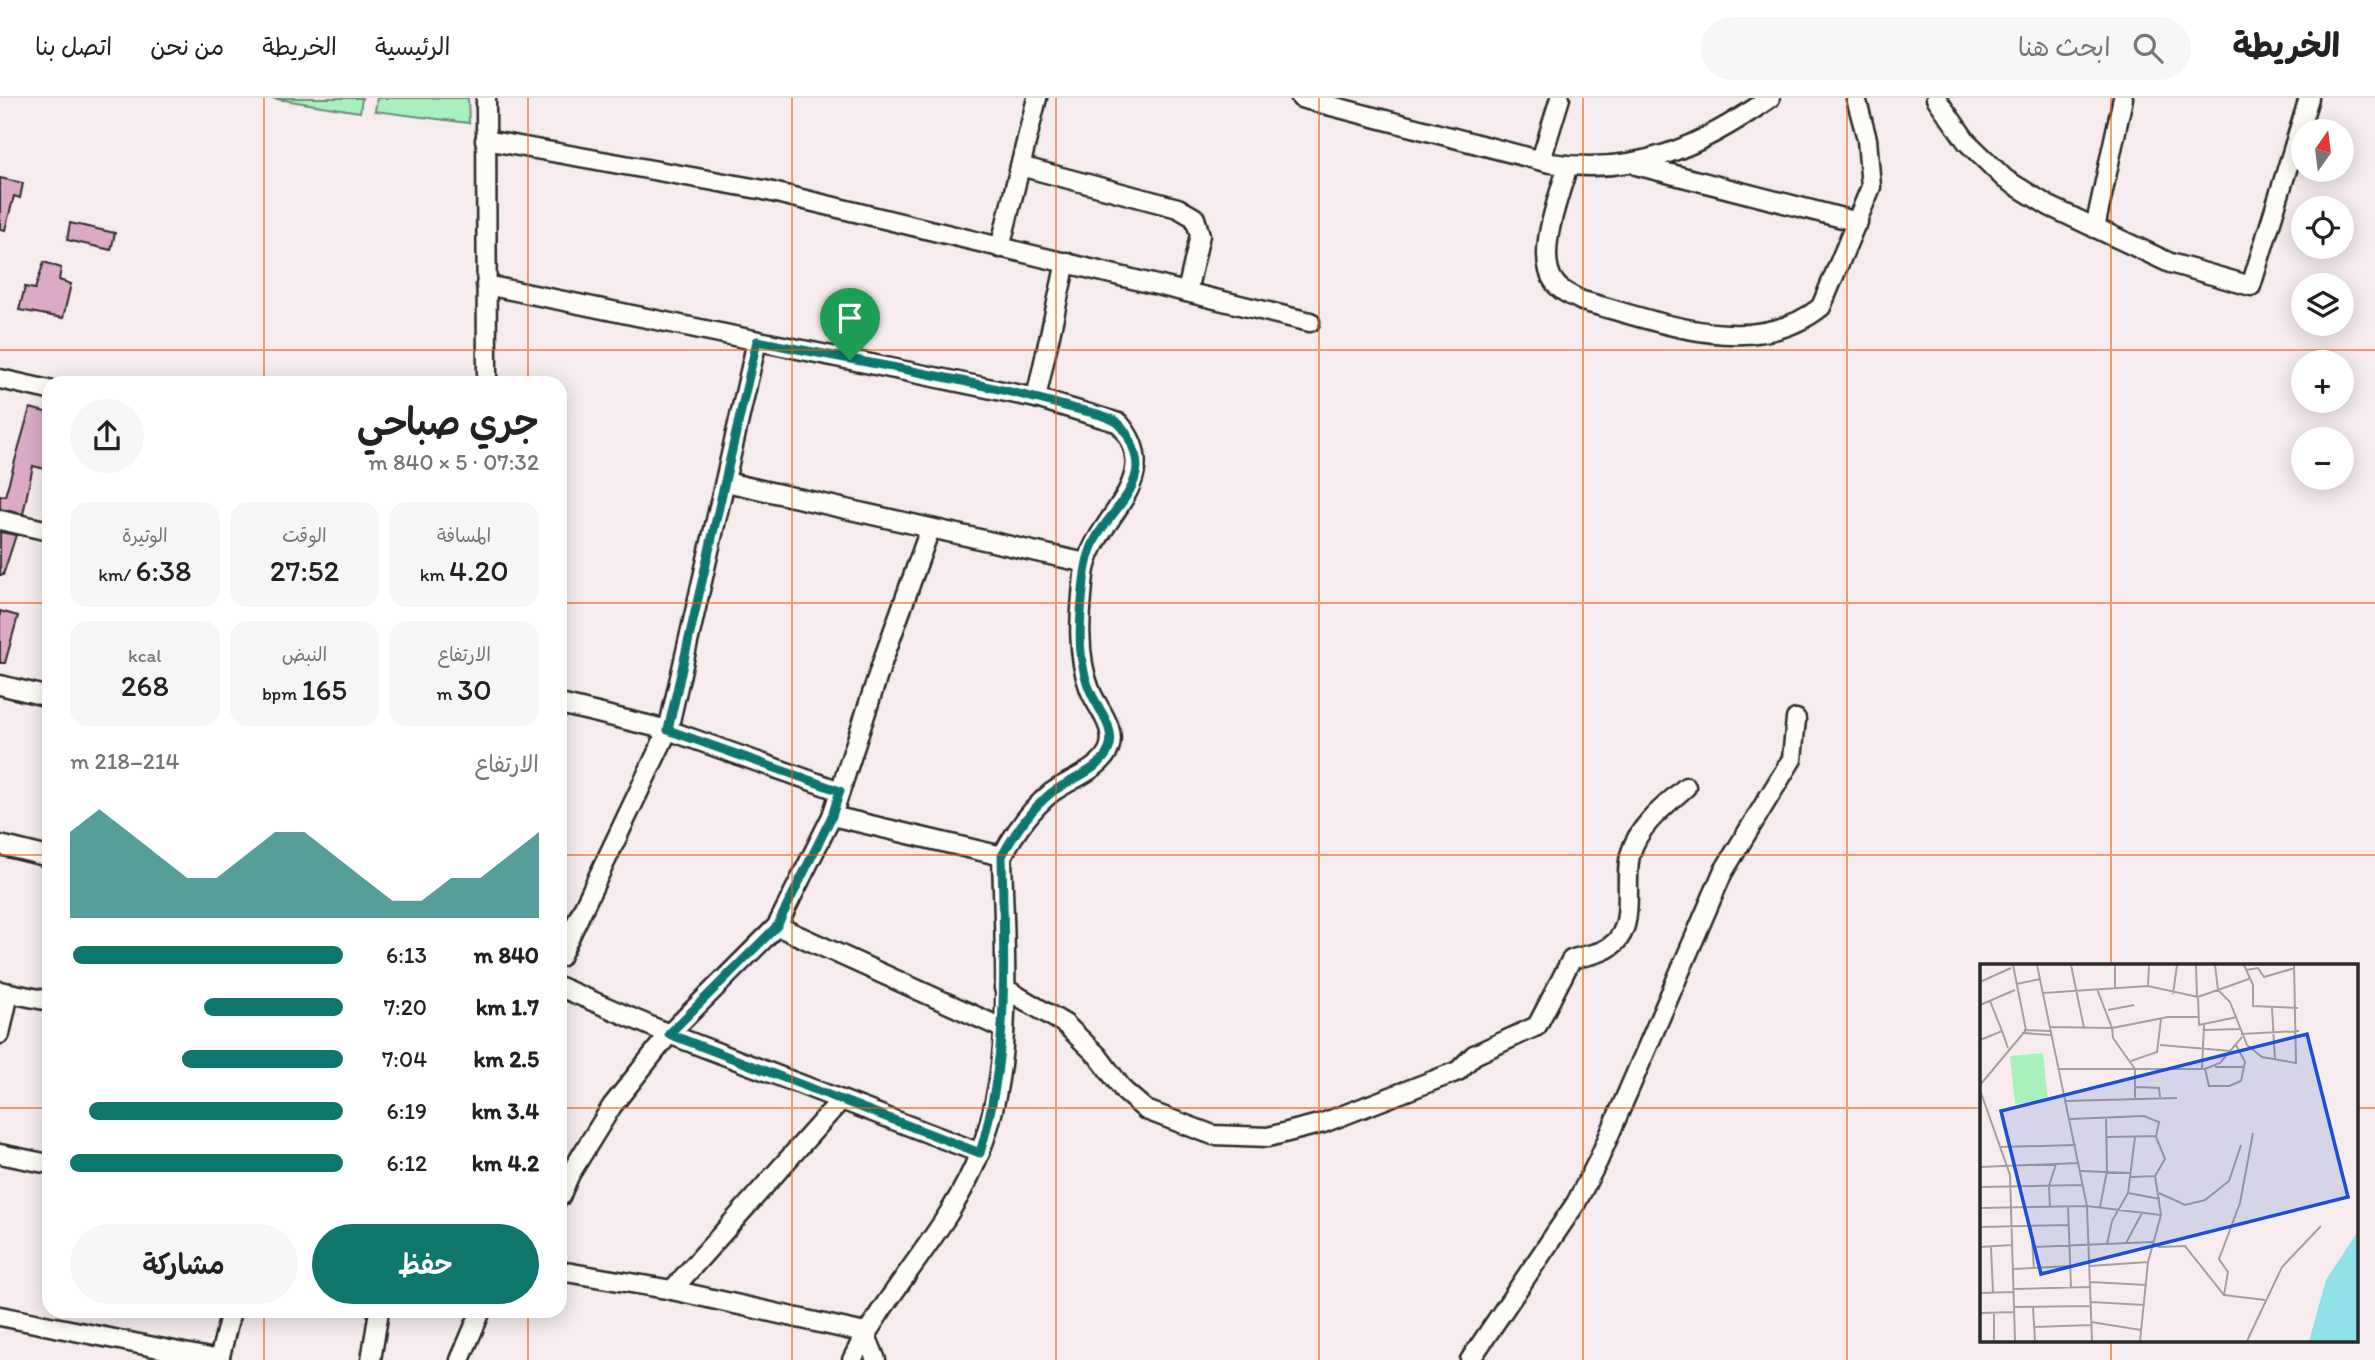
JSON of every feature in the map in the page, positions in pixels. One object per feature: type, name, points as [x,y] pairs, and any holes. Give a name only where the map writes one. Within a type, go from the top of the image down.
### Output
[{"type":"street","points":[[486,98],[487,376]]},
{"type":"street","points":[[1000,248],[1037,98]]},
{"type":"street","points":[[1301,98],[1541,160],[1568,165],[1633,164],[1858,222]]},
{"type":"street","points":[[1541,160],[1560,98]]},
{"type":"street","points":[[1633,164],[1689,146],[1770,98]]},
{"type":"street","points":[[1568,165],[1547,244],[1549,272],[1554,283],[1582,301],[1711,334],[1764,332],[1808,317],[1821,307],[1829,294],[1858,222],[1871,187],[1872,171],[1856,98]]},
{"type":"street","points":[[1936,98],[1967,142],[2005,179],[2049,206],[2170,263],[2251,286],[2309,98]]},
{"type":"street","points":[[2095,228],[2123,98]]},
{"type":"street","points":[[485,140],[764,190],[1310,322]]},
{"type":"street","points":[[1020,166],[1178,208],[1195,218],[1200,235],[1187,292]]},
{"type":"street","points":[[1036,398],[1066,262]]},
{"type":"street","points":[[486,285],[1036,398],[1119,424],[1135,455],[1137,467],[1127,494],[1096,537],[1086,563],[1081,609],[1081,662],[1090,691],[1108,725],[1109,750],[1100,762],[1043,800],[1013,835],[1002,856],[1004,1029],[992,1114],[980,1153],[910,1273],[865,1333],[852,1360]]},
{"type":"street","points":[[567,942],[668,730],[757,341]]},
{"type":"street","points":[[0,379],[42,388]]},
{"type":"street","points":[[726,482],[1086,563]]},
{"type":"street","points":[[0,520],[42,529]]},
{"type":"street","points":[[567,1181],[612,1106],[669,1034],[777,926],[832,816],[883,660],[930,529]]},
{"type":"street","points":[[0,685],[42,695]]},
{"type":"street","points":[[567,706],[668,730],[840,791]]},
{"type":"street","points":[[1470,1360],[1570,1212],[1598,1161],[1723,872],[1792,759],[1796,719]]},
{"type":"street","points":[[1004,988],[1065,1024],[1098,1056],[1124,1091],[1146,1110],[1172,1122],[1213,1135],[1268,1137],[1323,1123],[1458,1071],[1474,1055],[1537,1027],[1571,960],[1605,950],[1622,933],[1629,910],[1626,871],[1631,849],[1654,815],[1686,787]]},
{"type":"street","points":[[832,816],[1002,856]]},
{"type":"street","points":[[0,845],[42,855]]},
{"type":"street","points":[[777,926],[1004,1029]]},
{"type":"street","points":[[567,990],[669,1034],[980,1153]]},
{"type":"street","points":[[0,1034],[4,992],[42,1000]]},
{"type":"street","points":[[672,1290],[841,1100]]},
{"type":"street","points":[[0,1154],[42,1163]]},
{"type":"street","points":[[567,1271],[672,1290],[865,1333]]},
{"type":"street","points":[[0,1316],[219,1360],[229,1318]]},
{"type":"street","points":[[371,1360],[378,1318]]},
{"type":"street","points":[[460,1360],[478,1318]]},
{"type":"street","points":[[865,1333],[876,1360]]},
{"type":"green space","points":[[271,98],[362,98],[360,112]]},
{"type":"green space","points":[[377,98],[468,98],[469,123],[375,111]]},
{"type":"building","points":[[0,178],[23,183],[20,198],[14,196],[5,230],[0,229]]},
{"type":"building","points":[[70,223],[115,233],[111,250],[67,240]]},
{"type":"building","points":[[44,262],[61,268],[59,280],[71,284],[63,318],[19,310],[25,287],[35,289]]},
{"type":"building","points":[[30,408],[42,411],[42,468],[33,466],[23,514],[0,509],[0,495],[5,496]]},
{"type":"building","points":[[0,532],[16,535],[3,575],[0,575]]},
{"type":"building","points":[[0,611],[18,616],[5,663],[0,663]]},
{"type":"route","points":[[757,341],[850,360],[1036,398],[1111,419],[1119,424],[1130,441],[1137,467],[1127,494],[1096,537],[1088,555],[1081,609],[1081,662],[1090,691],[1108,725],[1111,739],[1109,750],[1100,762],[1050,794],[1013,835],[1002,856],[1004,1029],[992,1114],[980,1153],[669,1034],[777,926],[832,816],[840,791],[668,730],[757,341]]}]
